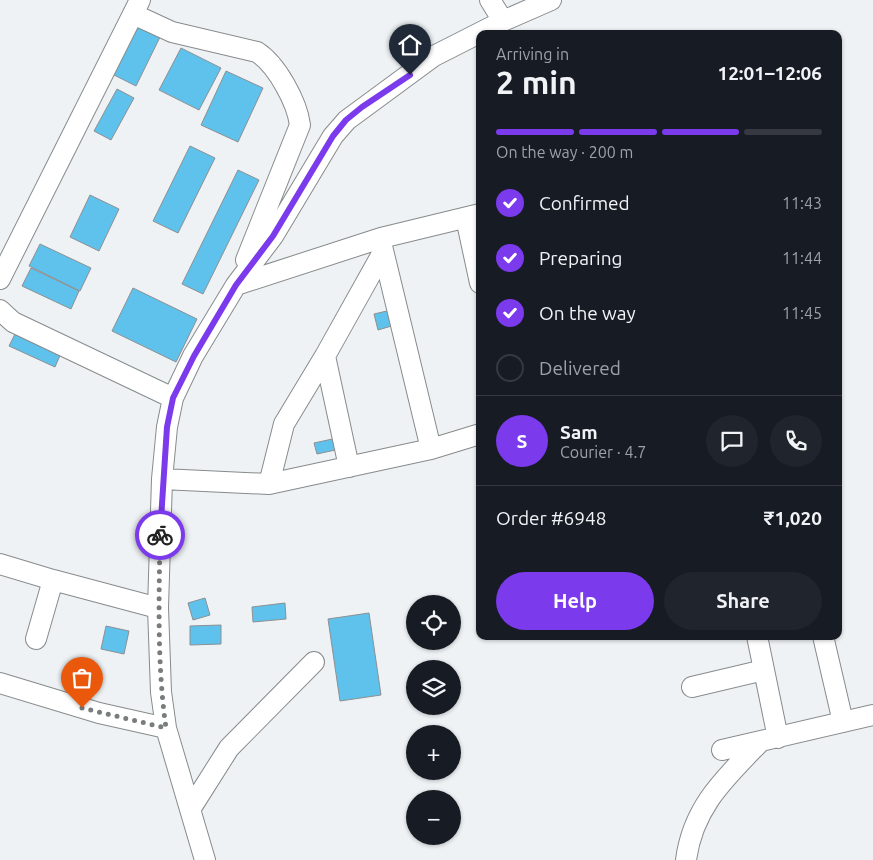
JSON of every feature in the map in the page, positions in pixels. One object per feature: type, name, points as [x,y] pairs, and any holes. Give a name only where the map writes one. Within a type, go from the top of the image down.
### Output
[{"type":"street","points":[[490,0],[502,21]]},
{"type":"street","points":[[485,30],[551,0]]},
{"type":"street","points":[[0,279],[136,7],[172,32],[257,52],[269,60],[298,110],[300,125],[236,285]]},
{"type":"street","points":[[205,860],[166,728],[161,692],[158,608],[162,479],[167,427],[173,398],[194,356],[236,285],[273,236],[333,136],[346,120],[434,56],[476,34]]},
{"type":"street","points":[[236,285],[382,246],[473,216],[476,245]]},
{"type":"street","points":[[269,484],[284,424],[326,356],[382,246]]},
{"type":"street","points":[[382,246],[430,448]]},
{"type":"street","points":[[0,310],[13,322],[173,398]]},
{"type":"street","points":[[326,356],[349,467]]},
{"type":"street","points":[[162,479],[269,484],[430,448],[476,435]]},
{"type":"street","points":[[0,564],[158,608]]},
{"type":"street","points":[[36,639],[53,580]]},
{"type":"street","points":[[686,860],[688,842],[705,803],[769,740],[764,670],[758,640]]},
{"type":"street","points":[[824,640],[843,722]]},
{"type":"street","points":[[191,808],[217,764],[229,748],[314,662]]},
{"type":"street","points":[[692,687],[764,670]]},
{"type":"street","points":[[0,683],[99,713],[166,728]]},
{"type":"street","points":[[722,750],[873,715]]},
{"type":"building","points":[[138,22],[162,33],[136,86],[112,74]]},
{"type":"building","points":[[181,48],[221,68],[199,110],[159,90]]},
{"type":"building","points":[[226,71],[263,88],[238,142],[201,125]]},
{"type":"building","points":[[117,89],[134,98],[111,140],[94,131]]},
{"type":"building","points":[[190,146],[215,158],[178,233],[153,221]]},
{"type":"building","points":[[238,170],[259,180],[203,294],[182,284]]},
{"type":"building","points":[[90,195],[119,209],[99,251],[70,237]]},
{"type":"building","points":[[40,244],[91,268],[80,291],[29,266]]},
{"type":"building","points":[[31,268],[79,291],[71,309],[22,286]]},
{"type":"building","points":[[133,288],[197,319],[176,362],[112,331]]},
{"type":"building","points":[[391,310],[395,325],[378,330],[374,314]]},
{"type":"building","points":[[16,332],[61,353],[55,367],[9,346]]},
{"type":"building","points":[[337,438],[340,449],[317,454],[314,443]]},
{"type":"building","points":[[205,598],[210,615],[193,620],[188,603]]},
{"type":"building","points":[[285,603],[286,619],[253,622],[252,607]]},
{"type":"building","points":[[369,613],[381,695],[340,701],[328,619]]},
{"type":"building","points":[[221,625],[221,644],[190,645],[190,626]]},
{"type":"building","points":[[106,626],[129,631],[124,654],[101,649]]},
{"type":"way so far","points":[[82,708],[166,728],[161,692],[158,608],[160,535]]},
{"type":"route","points":[[160,535],[162,479],[167,427],[173,398],[194,356],[236,285],[273,236],[333,136],[346,120],[362,107],[410,75]]}]
